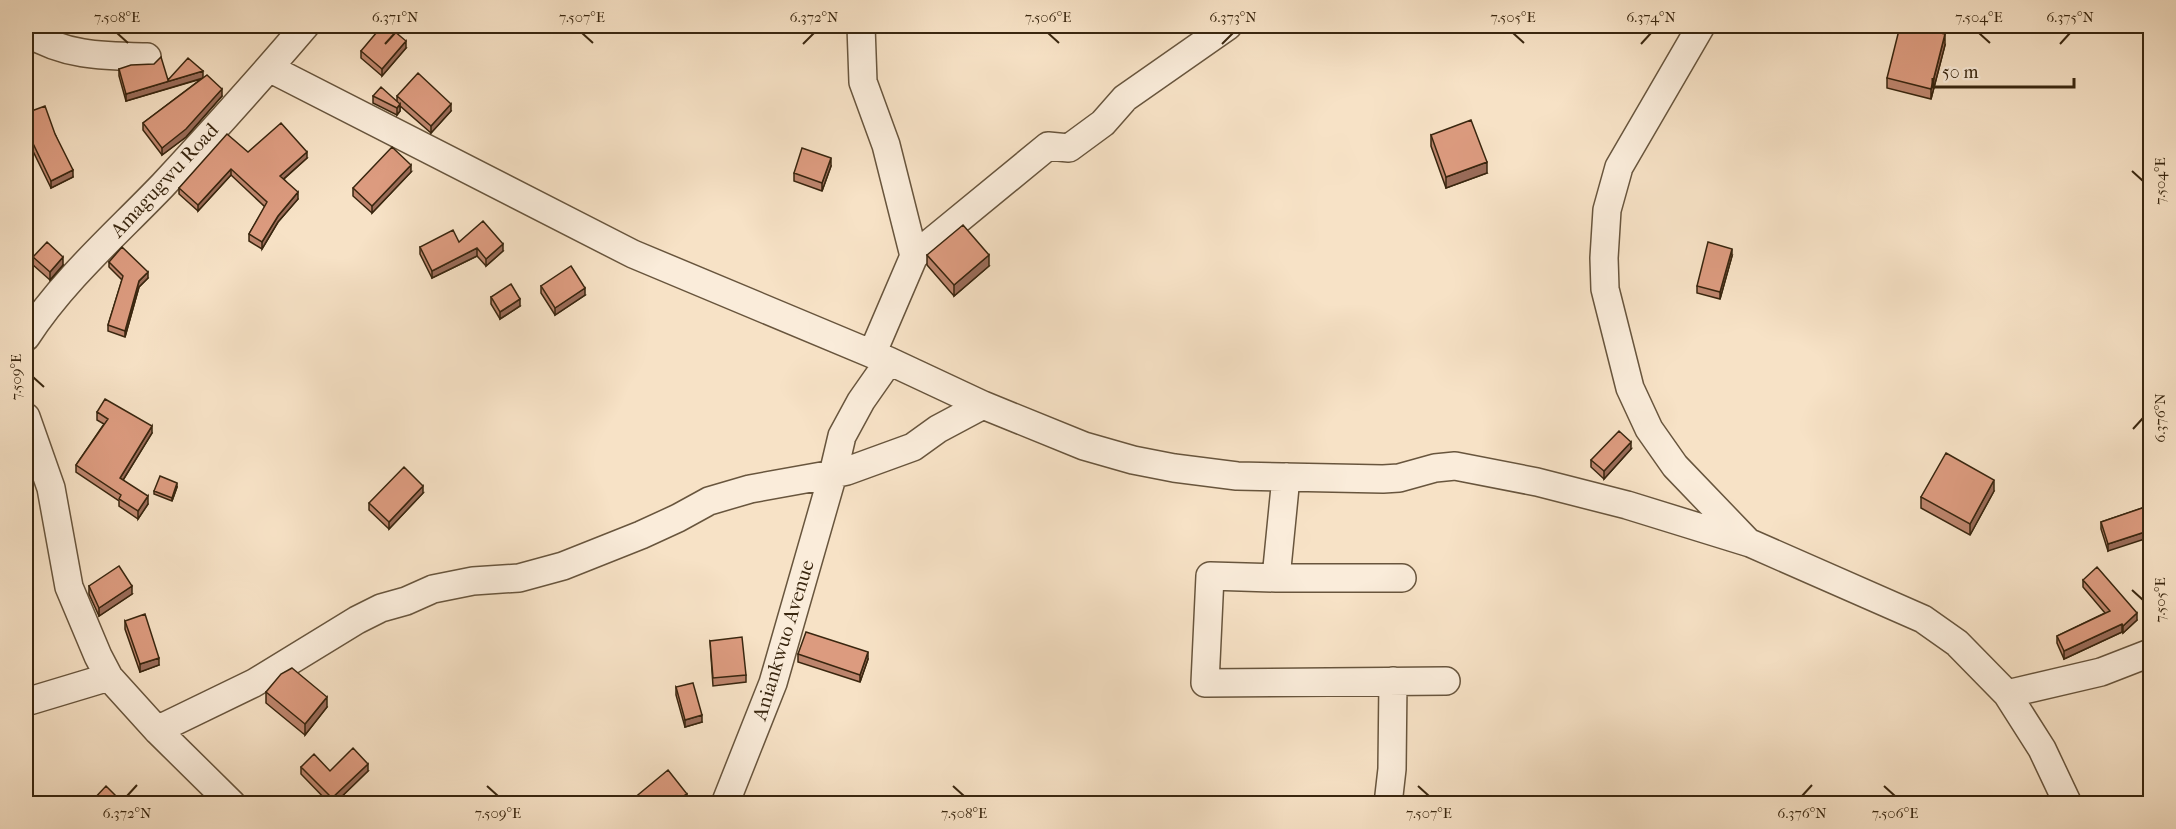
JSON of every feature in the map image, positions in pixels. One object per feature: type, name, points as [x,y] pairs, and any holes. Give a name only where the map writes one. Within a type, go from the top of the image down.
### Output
[{"type":"street","name":"Amagugwu Road","points":[[26,337],[100,248],[162,186],[305,26]]},
{"type":"street","points":[[861,26],[863,82],[886,145],[914,256],[1048,146],[1069,147],[1103,123],[1125,99],[1228,26]]},
{"type":"street","points":[[1701,26],[1619,167],[1608,210],[1604,258],[1605,289],[1630,388],[1649,429],[1675,466],[1750,543]]},
{"type":"street","points":[[26,32],[44,43],[94,56],[147,57]]},
{"type":"street","points":[[269,68],[633,254],[881,357],[983,405],[1084,446],[1133,460],[1237,476],[1383,479],[1400,478],[1435,468],[1455,466],[1538,482],[1627,505],[1750,543],[1923,619],[1957,643],[2007,694],[2042,749],[2068,804]]},
{"type":"street","name":"Aniankwuo Avenue","points":[[726,804],[773,683],[842,436],[881,357],[914,256]]},
{"type":"street","points":[[158,730],[254,683],[381,608],[406,601],[433,589],[473,581],[519,578],[563,566],[650,531],[709,501],[750,489],[847,471],[913,447],[938,429],[983,405]]},
{"type":"street","points":[[26,417],[51,488],[69,587],[84,628],[110,677],[158,730],[232,804]]},
{"type":"street","points":[[1276,578],[1286,477]]},
{"type":"street","points":[[1402,578],[1210,576],[1205,683],[1446,681]]},
{"type":"street","points":[[2007,694],[2101,672],[2151,653]]},
{"type":"street","points":[[26,702],[110,677]]},
{"type":"street","points":[[1388,804],[1392,769],[1393,681]]},
{"type":"building","points":[[382,26],[388,26],[406,41],[382,69],[361,51]]},
{"type":"building","points":[[1900,26],[1945,34],[1931,89],[1887,78]]},
{"type":"building","points":[[161,57],[168,80],[188,58],[203,71],[126,94],[119,69],[131,65],[154,64]]},
{"type":"building","points":[[418,73],[451,104],[431,126],[397,96]]},
{"type":"building","points":[[207,75],[222,89],[186,129],[162,148],[143,123]]},
{"type":"building","points":[[381,87],[400,104],[397,108],[373,96]]},
{"type":"building","points":[[45,106],[55,134],[73,170],[51,181],[28,133],[26,134],[26,113]]},
{"type":"building","points":[[1471,120],[1487,162],[1446,177],[1431,135]]},
{"type":"building","points":[[281,123],[307,152],[280,176],[298,192],[278,216],[262,242],[249,234],[267,202],[231,169],[198,205],[179,188],[227,134],[248,152]]},
{"type":"building","points":[[392,147],[411,165],[372,206],[353,188]]},
{"type":"building","points":[[802,148],[831,158],[822,183],[794,173]]},
{"type":"building","points":[[483,221],[503,244],[486,259],[477,248],[432,271],[420,247],[453,230],[459,242]]},
{"type":"building","points":[[963,225],[989,255],[954,285],[927,255]]},
{"type":"building","points":[[47,242],[63,257],[50,272],[33,257]]},
{"type":"building","points":[[1708,242],[1732,249],[1720,292],[1697,286]]},
{"type":"building","points":[[122,247],[148,272],[139,281],[125,331],[108,325],[123,276],[109,262]]},
{"type":"building","points":[[571,266],[585,288],[555,308],[541,286]]},
{"type":"building","points":[[511,284],[520,299],[500,312],[491,297]]},
{"type":"building","points":[[105,399],[152,426],[120,478],[148,496],[138,511],[119,499],[121,495],[76,465],[108,419],[97,412]]},
{"type":"building","points":[[1619,431],[1631,442],[1604,471],[1591,460]]},
{"type":"building","points":[[1946,453],[1994,480],[1970,524],[1921,497]]},
{"type":"building","points":[[404,467],[423,486],[389,522],[369,503]]},
{"type":"building","points":[[160,476],[177,483],[172,498],[154,491]]},
{"type":"building","points":[[2151,505],[2151,530],[2108,544],[2101,522]]},
{"type":"building","points":[[119,566],[132,586],[99,608],[89,586]]},
{"type":"building","points":[[2097,567],[2137,613],[2123,626],[2122,624],[2064,651],[2057,636],[2110,611],[2083,580]]},
{"type":"building","points":[[145,614],[159,658],[140,664],[125,621]]},
{"type":"building","points":[[806,632],[868,652],[860,675],[798,654]]},
{"type":"building","points":[[742,637],[746,675],[713,678],[710,641]]},
{"type":"building","points":[[292,668],[327,697],[305,724],[266,692],[281,674]]},
{"type":"building","points":[[693,683],[702,715],[685,720],[676,687]]},
{"type":"building","points":[[353,748],[368,764],[332,798],[301,767],[314,754],[330,771]]},
{"type":"building","points":[[668,770],[687,794],[671,804],[627,804]]},
{"type":"building","points":[[106,786],[124,804],[95,804],[92,801]]}]
